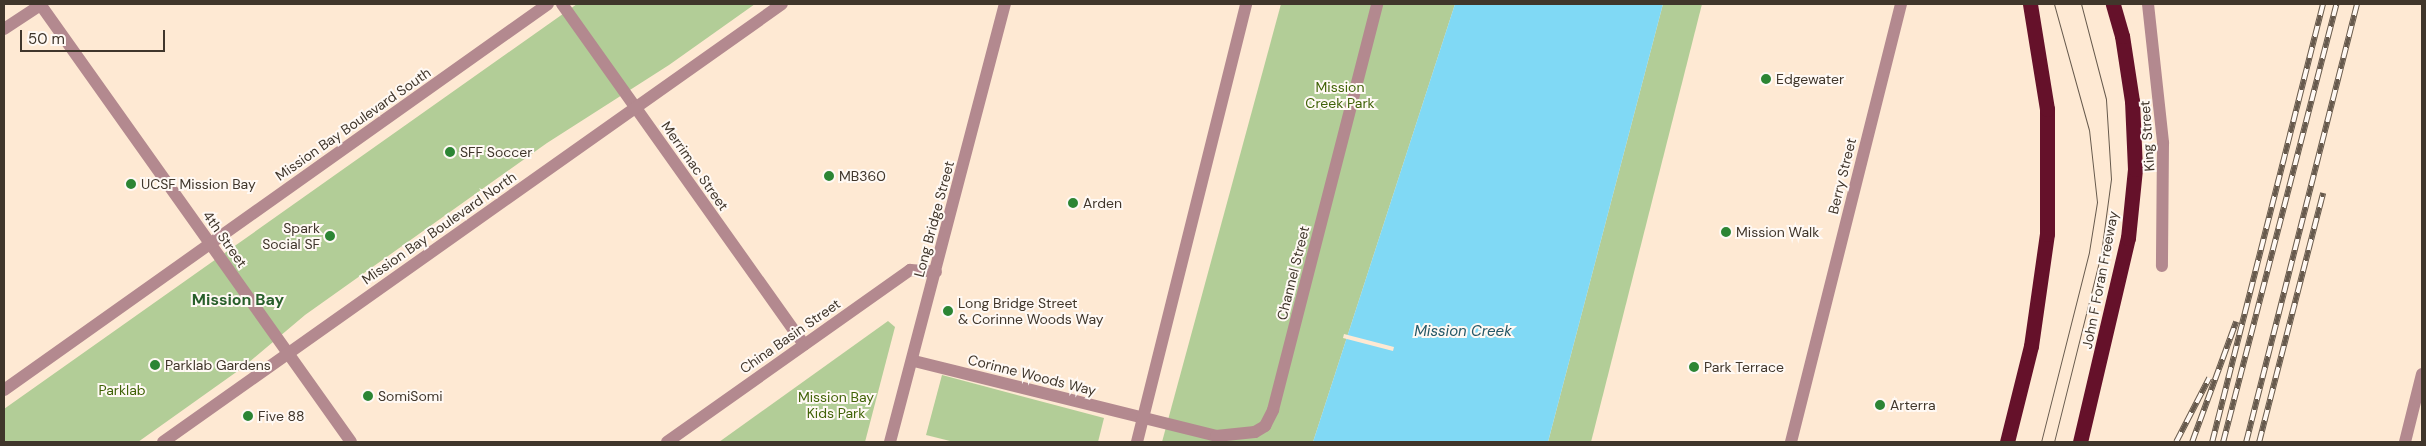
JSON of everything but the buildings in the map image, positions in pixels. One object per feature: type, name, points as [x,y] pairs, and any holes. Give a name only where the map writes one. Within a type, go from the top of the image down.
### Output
[{"type":"highway","points":[[2007,442],[2040,295],[2049,181],[2047,109],[2030,4]]},
{"type":"highway","name":"John F Foran Freeway","points":[[2080,442],[2128,238],[2135,169],[2132,101],[2122,36],[2113,4]]},
{"type":"street","name":"4th Street","points":[[41,4],[352,442]]},
{"type":"street","points":[[4,29],[41,4]]},
{"type":"street","name":"Mission Bay Boulevard South","points":[[4,390],[548,4]]},
{"type":"street","name":"Merrimac Street","points":[[562,4],[804,345]]},
{"type":"street","name":"Mission Bay Boulevard North","points":[[163,442],[782,4]]},
{"type":"street","name":"Long Bridge Street","points":[[890,442],[914,361],[1005,4]]},
{"type":"street","points":[[1136,442],[1246,4]]},
{"type":"street","name":"Channel Street","points":[[1142,418],[1216,436],[1255,432],[1265,426],[1274,410],[1377,4]]},
{"type":"street","name":"Berry Street","points":[[1791,442],[1901,4]]},
{"type":"street","name":"King Street","points":[[2148,4],[2163,143],[2162,266]]},
{"type":"street","name":"China Basin Street","points":[[667,442],[910,270],[936,272]]},
{"type":"street","name":"Corinne Woods Way","points":[[914,361],[1142,418]]},
{"type":"street","points":[[2405,442],[2422,374]]},
{"type":"green space","name":"Parklab","points":[[577,4],[755,4],[669,65],[547,143],[305,315],[242,368],[138,442],[4,442],[4,409]]},
{"type":"green space","name":"Mission Creek Park","points":[[1281,4],[1455,4],[1313,442],[1162,442]]},
{"type":"green space","points":[[1663,4],[1702,4],[1591,442],[1548,442]]},
{"type":"green space","name":"Mission Bay Kids Park","points":[[888,321],[895,327],[865,442],[719,442]]},
{"type":"green space","points":[[942,375],[1104,418],[1098,442],[954,442],[926,435]]},
{"type":"water","name":"Mission Creek","points":[[1455,4],[1663,4],[1548,442],[1313,442]]},
{"type":"pier","points":[[1344,334],[1394,347],[1393,351],[1343,338]]},
{"type":"tram line","points":[[2041,442],[2089,252],[2097,202],[2089,130],[2054,4]]},
{"type":"tram line","points":[[2054,442],[2101,253],[2111,179],[2106,99],[2081,4]]},
{"type":"railway","points":[[2212,442],[2323,4]]},
{"type":"railway","points":[[2223,442],[2336,4]]},
{"type":"railway","points":[[2246,442],[2357,4]]},
{"type":"railway","points":[[2259,442],[2323,193]]},
{"type":"railway","points":[[2192,442],[2236,322]]},
{"type":"railway","points":[[2176,442],[2209,378]]},
{"type":"place","name":"Edgewater","points":[[1766,79]]},
{"type":"place","name":"SFF Soccer","points":[[450,152]]},
{"type":"place","name":"MB360","points":[[829,176]]},
{"type":"place","name":"UCSF Mission Bay","points":[[131,184]]},
{"type":"place","name":"Arden","points":[[1073,203]]},
{"type":"place","name":"Mission Walk","points":[[1726,232]]},
{"type":"place","name":"Spark Social SF","points":[[330,236]]},
{"type":"place","name":"Long Bridge Street & Corinne Woods Way","points":[[948,311]]},
{"type":"place","name":"Parklab Gardens","points":[[155,365]]},
{"type":"place","name":"Park Terrace","points":[[1694,367]]},
{"type":"place","name":"SomiSomi","points":[[368,396]]},
{"type":"place","name":"Arterra","points":[[1880,405]]},
{"type":"place","name":"Five 88","points":[[248,416]]},
{"type":"district","name":"Mission Bay","points":[[238,300]]}]
